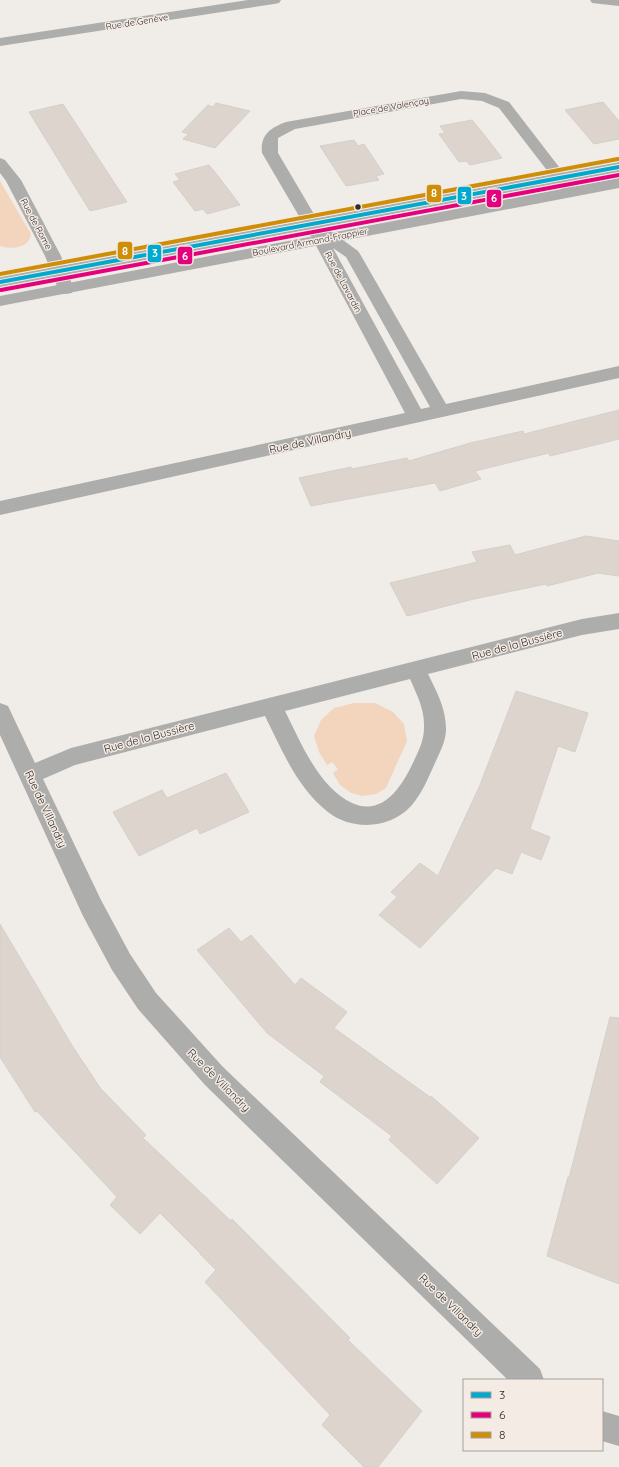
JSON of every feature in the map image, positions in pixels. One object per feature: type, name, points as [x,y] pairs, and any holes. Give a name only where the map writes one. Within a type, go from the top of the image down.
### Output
[{"type":"street","name":"Rue de Genève","points":[[0,42],[274,0]]},
{"type":"street","points":[[597,0],[619,2]]},
{"type":"street","name":"Place de Valençay","points":[[312,224],[270,153],[268,145],[270,136],[291,125],[461,95],[485,97],[504,105],[571,192]]},
{"type":"street","name":"Rue de Rome","points":[[0,163],[13,180],[53,256],[66,289]]},
{"type":"street","name":"Boulevard Armand-Frappier","points":[[0,282],[619,167]]},
{"type":"street","name":"Boulevard Armand-Frappier","points":[[0,301],[619,183]]},
{"type":"street","name":"Rue de Lavardin","points":[[312,224],[326,239],[416,417]]},
{"type":"street","name":"Rue de Lavardin","points":[[326,239],[352,254],[442,412]]},
{"type":"street","name":"Rue de Villandry","points":[[0,508],[619,372]]},
{"type":"street","name":"Rue de la Bussière","points":[[30,775],[71,758],[582,627],[619,621]]},
{"type":"street","points":[[271,706],[298,759],[316,786],[338,807],[350,813],[363,816],[377,815],[394,808],[409,793],[430,749],[435,730],[435,716],[430,698],[416,670]]},
{"type":"street","name":"Rue de Villandry","points":[[0,712],[92,908],[120,962],[147,1001],[214,1076],[528,1379]]},
{"type":"street","points":[[603,1426],[619,1431]]},
{"type":"shaded area","points":[[0,181],[31,234],[30,239],[24,245],[19,247],[9,248],[0,246]]},
{"type":"shaded area","points":[[354,703],[375,703],[393,712],[404,724],[407,741],[386,788],[376,794],[362,796],[351,793],[340,785],[333,773],[338,769],[332,762],[327,765],[319,752],[314,736],[321,720],[334,708]]},
{"type":"building","points":[[603,102],[619,121],[619,139],[594,144],[565,110]]},
{"type":"building","points":[[216,103],[250,111],[215,148],[183,139],[189,134],[182,132],[208,105],[213,107]]},
{"type":"building","points":[[63,104],[127,202],[90,211],[29,112]]},
{"type":"building","points":[[472,120],[502,158],[470,165],[466,161],[459,162],[439,134],[445,133],[440,126]]},
{"type":"building","points":[[354,140],[358,146],[364,144],[384,174],[376,176],[379,180],[346,186],[320,146]]},
{"type":"building","points":[[209,165],[240,205],[207,214],[203,209],[195,211],[173,182],[180,180],[175,174]]},
{"type":"building","points":[[619,410],[619,439],[550,456],[549,453],[475,471],[481,479],[440,491],[435,483],[311,506],[299,478],[351,467],[352,469],[407,458],[409,461],[470,443],[523,431],[524,434]]},
{"type":"building","points":[[586,536],[619,541],[619,576],[598,573],[547,586],[546,584],[474,599],[407,616],[390,583],[477,562],[472,552],[510,545],[515,555]]},
{"type":"building","points":[[516,691],[588,713],[575,752],[558,746],[530,829],[550,837],[541,860],[521,852],[512,874],[496,868],[420,948],[379,915],[397,897],[391,892],[420,863],[438,876],[480,785]]},
{"type":"building","points":[[226,773],[249,812],[200,834],[197,828],[139,856],[113,812],[162,790],[167,798]]},
{"type":"building","points":[[0,924],[73,1047],[101,1089],[146,1135],[143,1138],[231,1221],[232,1219],[350,1338],[348,1340],[422,1411],[378,1467],[364,1467],[322,1425],[330,1415],[205,1282],[216,1270],[200,1253],[160,1213],[140,1234],[110,1205],[117,1197],[37,1111],[35,1112],[0,1057]]},
{"type":"building","points":[[229,928],[241,942],[251,935],[295,985],[301,978],[347,1012],[334,1028],[430,1097],[431,1096],[479,1138],[437,1184],[389,1140],[392,1136],[320,1082],[324,1076],[267,1033],[197,950]]},
{"type":"building","points":[[610,1017],[619,1018],[619,1284],[547,1256],[568,1177],[569,1178]]},
{"type":"transit line","name":"8","points":[[0,274],[618,159]]},
{"type":"transit line","name":"3","points":[[0,282],[619,167]]},
{"type":"transit line","name":"6","points":[[1,290],[619,175]]}]
